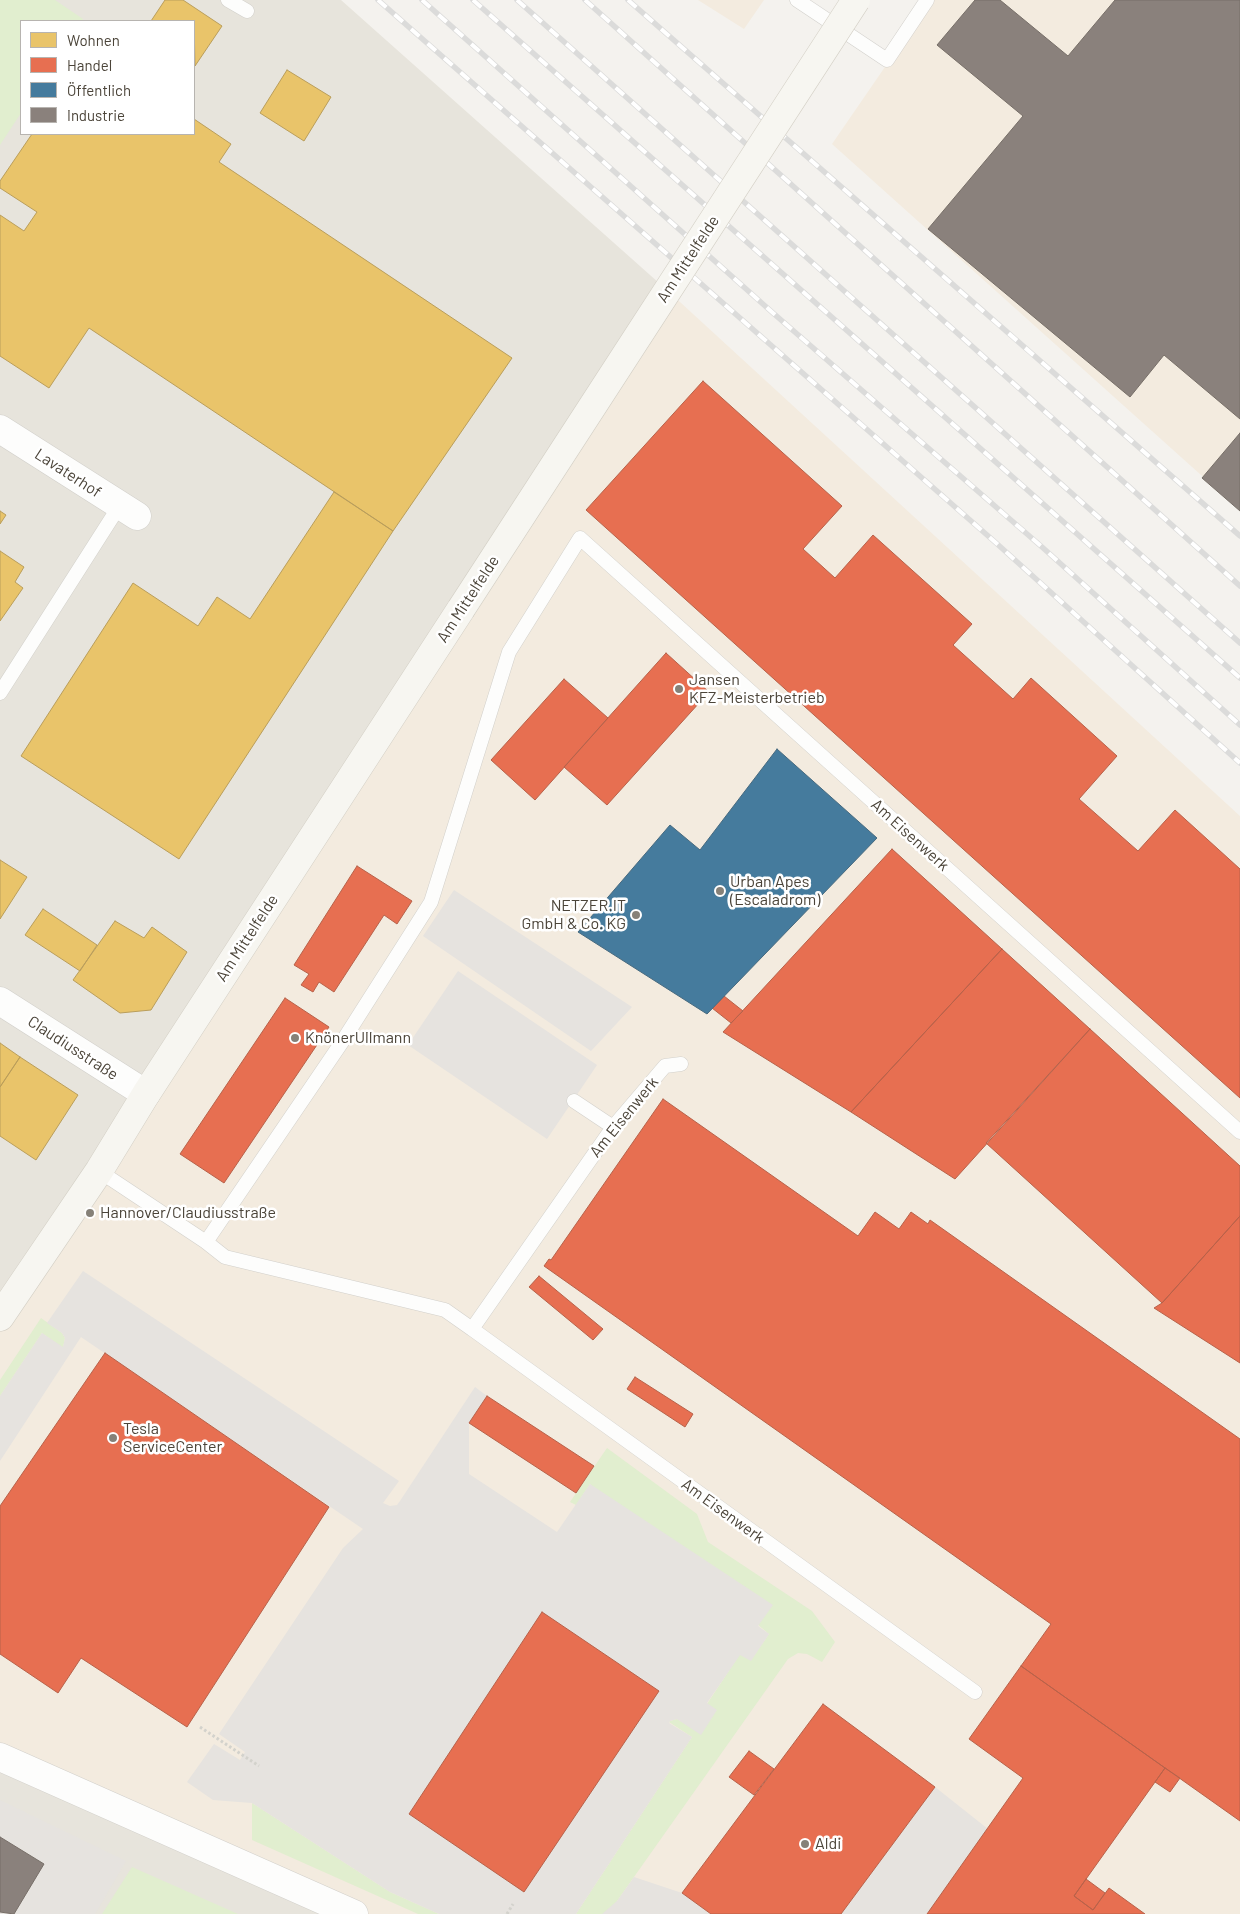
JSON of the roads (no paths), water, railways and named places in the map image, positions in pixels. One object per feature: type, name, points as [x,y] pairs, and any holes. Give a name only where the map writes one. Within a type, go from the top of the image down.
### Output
[{"type":"street","name":"Am Mittelfelde","points":[[0,1316],[99,1171],[146,1094],[856,0]]},
{"type":"street","name":"Lavaterhof","points":[[0,429],[128,511]]},
{"type":"street","name":"Claudiusstraße","points":[[0,1001],[146,1094]]},
{"type":"street","points":[[0,1757],[354,1914]]},
{"type":"lane","points":[[228,0],[247,11]]},
{"type":"lane","points":[[797,0],[888,60],[927,0]]},
{"type":"lane","points":[[0,693],[128,511]]},
{"type":"lane","name":"Am Eisenwerk","points":[[975,1692],[446,1310],[225,1257],[206,1242],[436,906],[509,652],[580,538],[1240,1132]]},
{"type":"lane","name":"Am Eisenwerk","points":[[472,1329],[613,1126],[665,1066],[682,1064]]},
{"type":"lane","points":[[574,1101],[613,1126]]},
{"type":"lane","points":[[99,1171],[206,1242]]},
{"type":"railway","points":[[378,0],[995,542],[1240,763]]},
{"type":"railway","points":[[422,0],[773,313],[1042,547],[1240,725]]},
{"type":"railway","points":[[473,0],[1240,678]]},
{"type":"railway","points":[[517,0],[1240,643]]},
{"type":"railway","points":[[585,0],[1240,586]]},
{"type":"railway","points":[[628,0],[1240,536]]},
{"type":"place","name":"Jansen KFZ-Meisterbetrieb","points":[[679,689]]},
{"type":"place","name":"Urban Apes (Escaladrom)","points":[[720,891]]},
{"type":"place","name":"NETZER.IT GmbH & Co. KG","points":[[636,915]]},
{"type":"place","name":"KnönerUllmann","points":[[295,1038]]},
{"type":"place","name":"Hannover/Claudiusstraße","points":[[90,1213]]},
{"type":"place","name":"Tesla ServiceCenter","points":[[113,1438]]},
{"type":"place","name":"Aldi","points":[[805,1844]]}]
